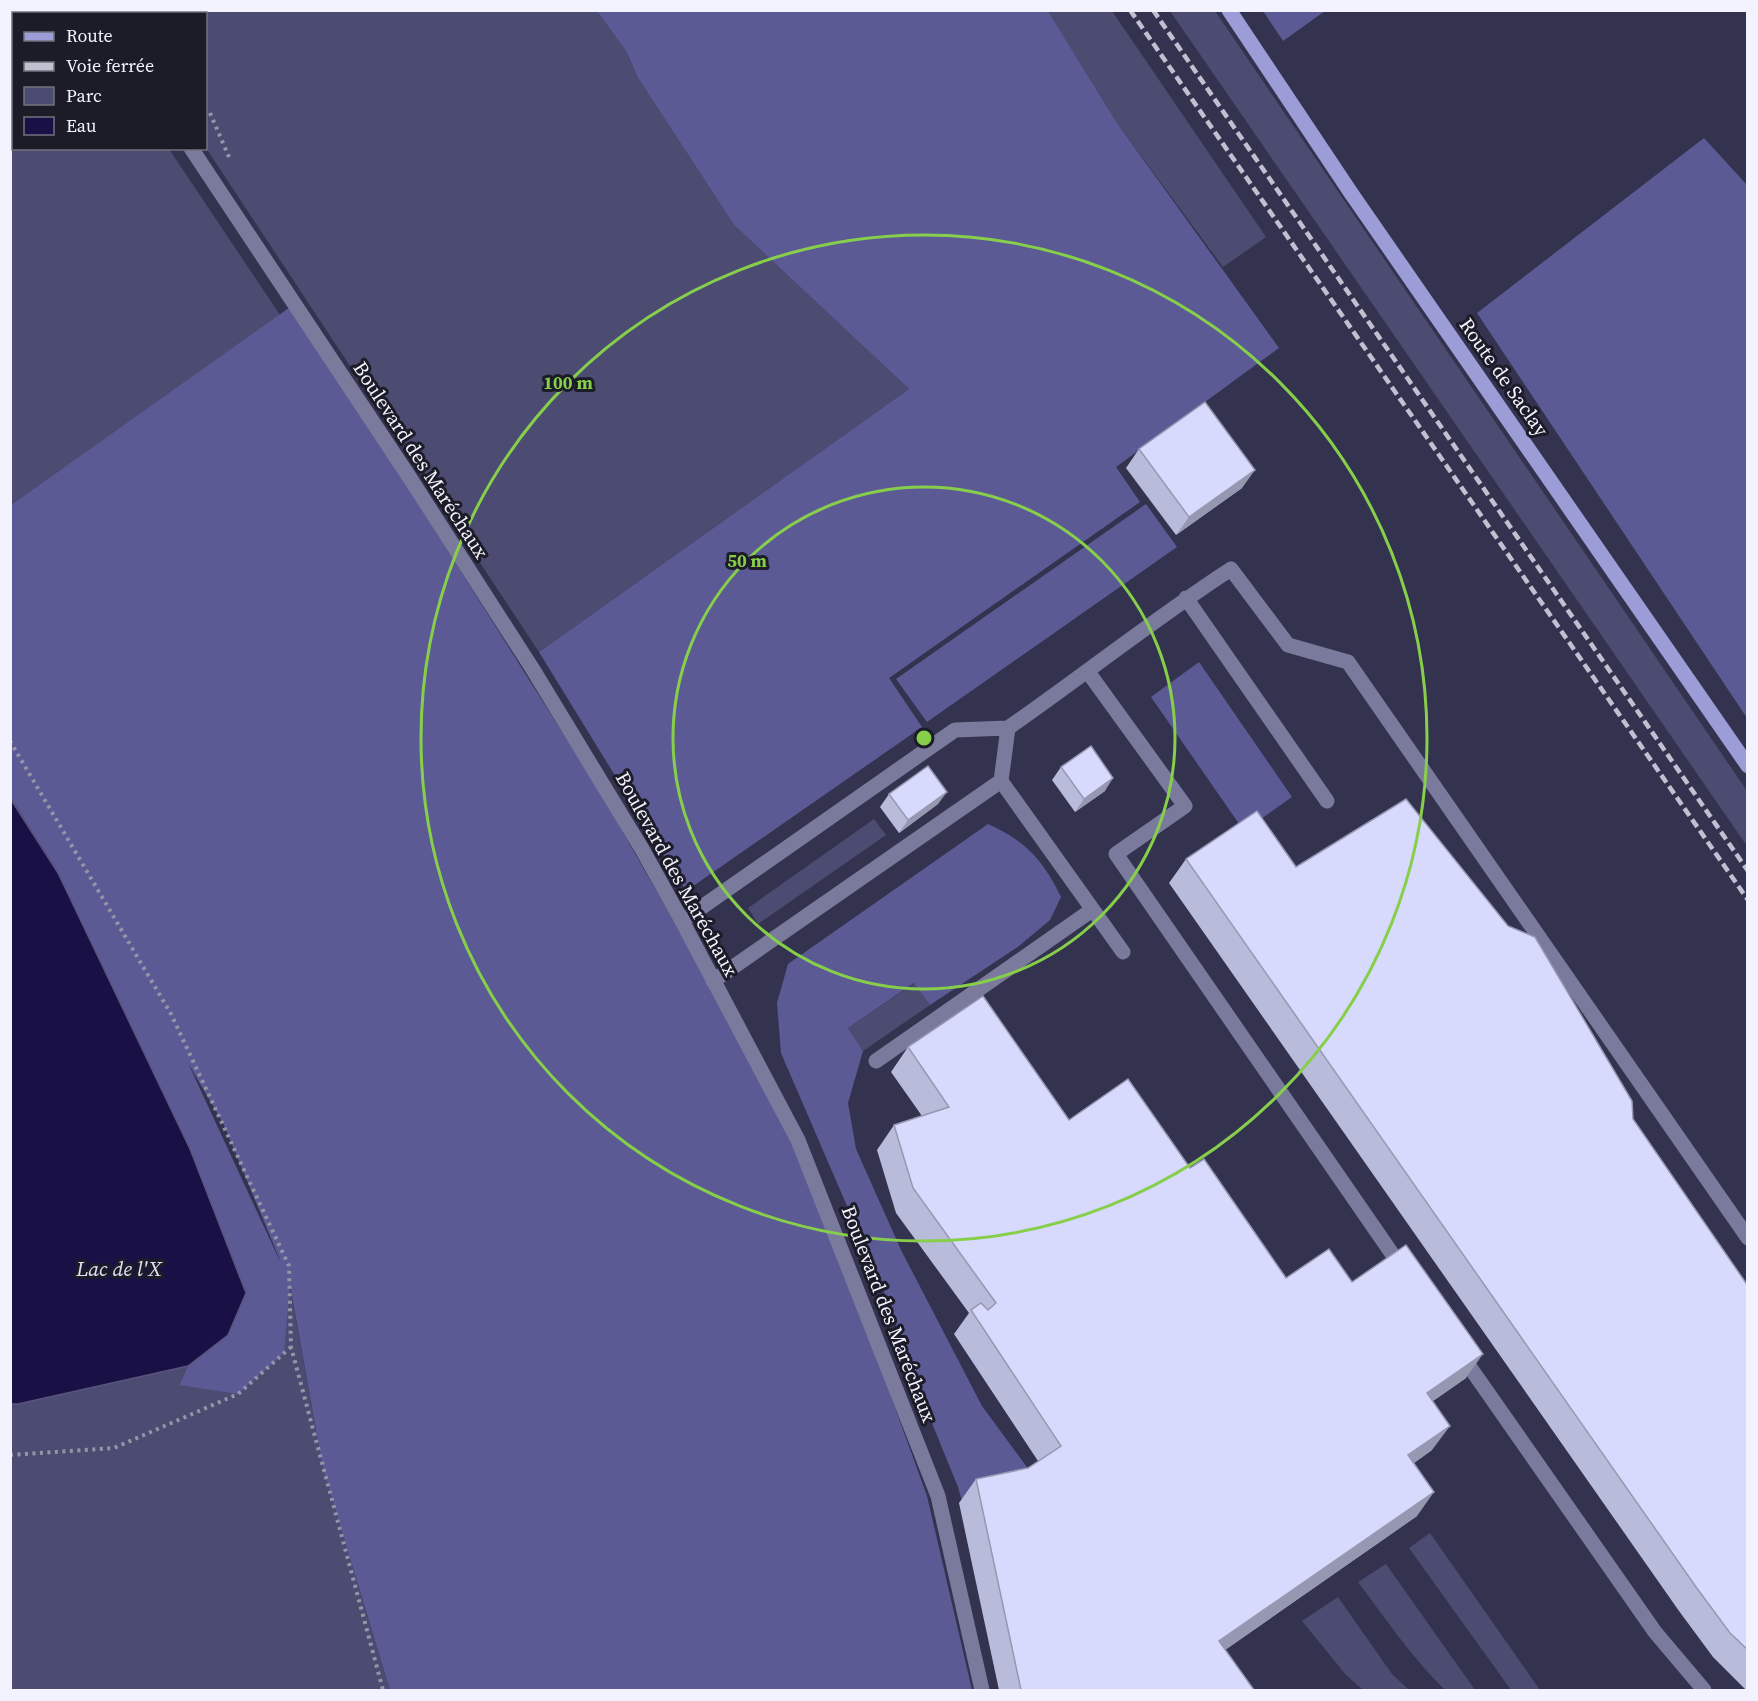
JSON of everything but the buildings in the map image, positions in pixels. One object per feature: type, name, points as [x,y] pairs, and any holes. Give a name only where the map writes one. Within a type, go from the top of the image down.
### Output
[{"type":"main road","name":"Route de Saclay","points":[[1229,10],[1351,194],[1748,766]]},
{"type":"lane","name":"Boulevard des Maréchaux","points":[[192,150],[408,475],[526,658],[642,849],[798,1140],[938,1496],[982,1690]]},
{"type":"lane","points":[[682,921],[955,730],[1008,728],[1088,672],[1186,598],[1231,569],[1288,645],[1348,662],[1748,1238]]},
{"type":"lane","points":[[1186,598],[1327,801]]},
{"type":"lane","points":[[1088,672],[1185,806],[1116,854],[1415,1288]]},
{"type":"lane","points":[[1008,728],[1001,781],[1123,952]]},
{"type":"lane","points":[[713,981],[1001,781]]},
{"type":"lane","points":[[876,1061],[1092,910]]},
{"type":"lane","points":[[1449,1337],[1648,1623],[1704,1690]]},
{"type":"path","points":[[10,741],[171,1014],[289,1266],[291,1347],[383,1690]]},
{"type":"path","points":[[10,1455],[114,1448],[238,1394],[291,1347]]},
{"type":"green space","points":[[11,11],[77,11],[12,12],[12,150],[170,150],[280,315],[11,505]]},
{"type":"green space","points":[[597,11],[626,51],[638,78],[734,225],[909,389],[539,652],[207,150],[207,12],[115,12]]},
{"type":"green space","points":[[1048,11],[1112,11],[1266,237],[1223,267],[1117,123]]},
{"type":"green space","points":[[1170,11],[1215,11],[1747,791],[1747,846]]},
{"type":"green space","points":[[874,819],[886,835],[758,924],[748,908]]},
{"type":"green space","points":[[915,983],[930,1005],[863,1051],[848,1028]]},
{"type":"green space","points":[[289,1282],[323,1469],[390,1690],[11,1690],[10,1404],[188,1366],[179,1384]]},
{"type":"green space","points":[[1430,1533],[1540,1690],[1511,1690],[1409,1548]]},
{"type":"green space","points":[[1386,1564],[1475,1690],[1445,1690],[1410,1652],[1358,1582]]},
{"type":"green space","points":[[1338,1597],[1392,1674],[1409,1690],[1363,1690],[1346,1675],[1302,1621]]},
{"type":"shaded area","points":[[597,11],[1048,11],[1117,123],[1279,348],[1116,467],[1140,502],[889,678],[922,727],[686,891],[539,652],[909,389],[734,225],[638,78],[626,51]]},
{"type":"shaded area","points":[[1263,11],[1325,11],[1283,41]]},
{"type":"shaded area","points":[[1704,138],[1747,185],[1747,718],[1477,313]]},
{"type":"shaded area","points":[[293,305],[603,797],[798,1140],[927,1496],[972,1690],[390,1690],[323,1469],[290,1285],[284,1353],[238,1394],[179,1385],[188,1366],[228,1335],[54,866],[11,798],[11,505]],"holes":[[[188,1063],[223,1123],[280,1260]]]},
{"type":"shaded area","points":[[1146,504],[1177,547],[927,722],[896,679]]},
{"type":"shaded area","points":[[1199,662],[1292,797],[1244,831],[1151,697]]},
{"type":"shaded area","points":[[988,824],[1023,845],[1047,872],[1061,897],[1050,920],[1019,946],[930,1005],[914,983],[848,1028],[863,1051],[848,1103],[856,1149],[902,1252],[982,1406],[1032,1474],[962,1501],[885,1294],[781,1053],[777,1003],[788,964]]},
{"type":"water","name":"Lac de l'X","points":[[10,798],[58,873],[190,1149],[246,1293],[228,1335],[188,1366],[18,1404],[10,1404]]},
{"type":"railway","points":[[1130,10],[1748,900]]},
{"type":"railway","points":[[1153,10],[1748,871]]}]
